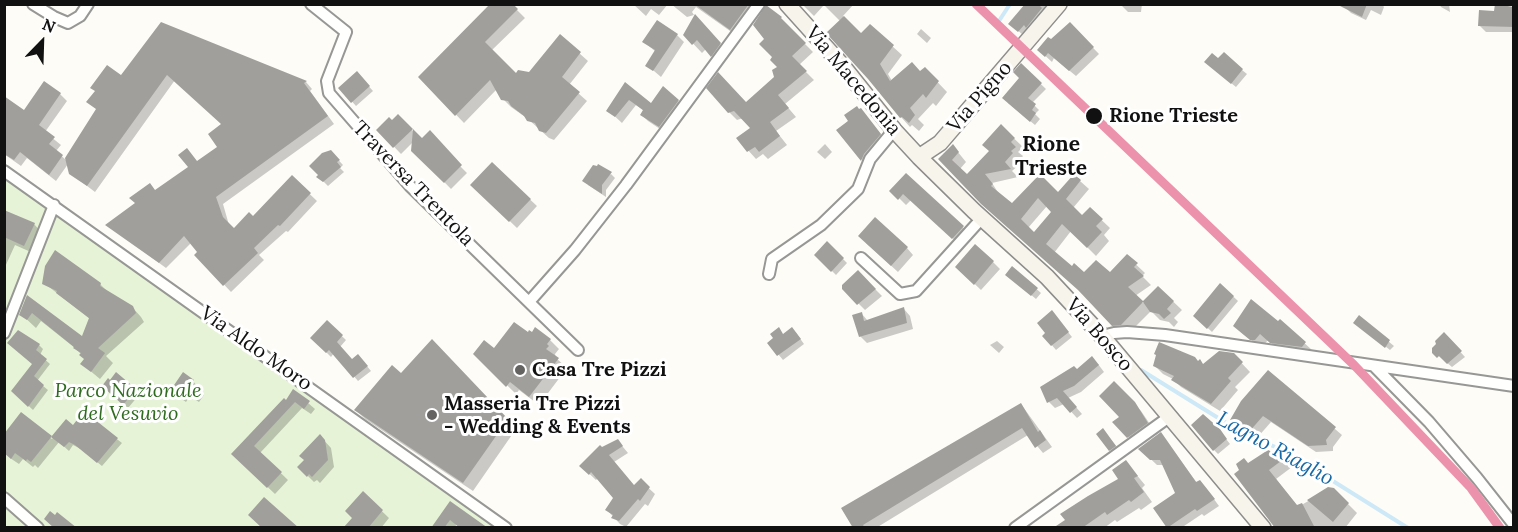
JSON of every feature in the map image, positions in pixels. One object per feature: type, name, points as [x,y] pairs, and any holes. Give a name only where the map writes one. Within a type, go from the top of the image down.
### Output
[{"type":"main road","name":"Via Macedonia","points":[[787,4],[919,157]]},
{"type":"main road","name":"Via Pigno","points":[[919,157],[940,143],[1059,4]]},
{"type":"main road","name":"Via Bosco","points":[[919,157],[1047,277],[1102,336],[1263,528]]},
{"type":"street","points":[[33,4],[68,23],[80,16],[88,4]]},
{"type":"street","name":"Traversa Trentola","points":[[310,4],[346,32],[327,81],[328,93],[410,186],[578,350]]},
{"type":"street","points":[[530,302],[575,250],[626,185],[759,4]]},
{"type":"street","points":[[769,274],[772,259],[821,225],[858,189],[870,159],[894,130]]},
{"type":"street","name":"Via Aldo Moro","points":[[4,171],[506,528]]},
{"type":"street","points":[[4,333],[54,205]]},
{"type":"street","points":[[861,258],[900,294],[916,291],[982,218]]},
{"type":"street","points":[[1102,336],[1127,332],[1165,335],[1514,386]]},
{"type":"street","points":[[1374,366],[1429,422],[1514,525]]},
{"type":"street","points":[[1016,528],[1169,417]]},
{"type":"street","points":[[4,498],[38,528]]},
{"type":"green space","name":"Parco Nazionale del Vesuvio","points":[[4,166],[197,300],[511,527],[5,527]]},
{"type":"building","points":[[490,4],[513,4],[518,9],[485,42],[516,73],[518,70],[529,72],[560,34],[581,52],[562,77],[580,92],[546,133],[539,131],[535,123],[527,121],[508,101],[501,100],[490,80],[455,116],[418,77]]},
{"type":"building","points":[[694,4],[749,4],[730,30]]},
{"type":"building","points":[[1025,4],[1038,4],[1042,8],[1026,28],[1024,25],[1018,32],[1008,24]]},
{"type":"building","points":[[1336,4],[1367,4],[1362,17]]},
{"type":"building","points":[[1495,4],[1514,7],[1514,27],[1478,26],[1479,10],[1494,11]]},
{"type":"building","points":[[766,5],[782,17],[806,43],[792,56],[807,71],[778,95],[789,108],[770,122],[780,136],[759,152],[755,147],[747,152],[736,138],[750,128],[734,111],[728,113],[706,88],[718,72],[746,102],[774,77],[772,70],[777,67],[770,60],[772,57],[759,44],[764,39],[753,25]]},
{"type":"building","points":[[695,14],[721,43],[711,57],[697,40],[692,45],[683,35]]},
{"type":"building","points":[[844,16],[861,33],[870,24],[894,45],[880,64],[890,81],[912,62],[920,71],[925,67],[939,81],[926,98],[923,94],[910,108],[915,115],[909,123],[902,117],[900,118],[826,33]]},
{"type":"building","points":[[657,20],[678,34],[653,71],[645,66],[655,50],[642,42]]},
{"type":"building","points":[[161,22],[307,81],[304,83],[328,116],[216,197],[223,217],[234,228],[249,212],[253,216],[292,175],[311,193],[280,226],[278,225],[254,248],[258,253],[223,286],[194,255],[197,252],[184,236],[159,263],[105,225],[135,203],[129,198],[150,183],[155,190],[188,167],[178,155],[187,148],[197,161],[217,147],[208,134],[221,124],[167,75],[87,186],[69,174],[65,158],[96,109],[86,102],[95,91],[90,88],[107,65],[121,75]]},
{"type":"building","points":[[1070,22],[1094,47],[1069,71],[1048,53],[1045,57],[1037,50],[1048,37],[1051,39]]},
{"type":"building","points":[[1224,52],[1243,69],[1231,84],[1204,62],[1212,53],[1218,58]]},
{"type":"building","points":[[1021,63],[1042,83],[1028,98],[1036,104],[1032,110],[1036,113],[1030,122],[1002,98],[1019,78],[1013,72]]},
{"type":"building","points":[[357,71],[370,86],[351,103],[338,88]]},
{"type":"building","points":[[44,81],[61,93],[39,125],[55,137],[49,144],[63,155],[49,175],[20,152],[14,160],[4,154],[4,96],[24,110]]},
{"type":"building","points":[[625,82],[651,103],[663,86],[679,100],[659,127],[640,115],[643,110],[629,100],[615,117],[606,111]]},
{"type":"building","points":[[857,106],[881,134],[861,161],[836,130],[848,121],[844,115]]},
{"type":"building","points":[[398,114],[413,129],[393,148],[376,130],[389,117],[392,120]]},
{"type":"building","points":[[1001,124],[1015,138],[1011,142],[1016,147],[1005,162],[1011,169],[985,174],[993,184],[991,186],[1012,203],[1040,174],[1058,192],[1074,174],[1081,180],[1066,199],[1082,215],[1090,207],[1103,219],[1096,226],[1102,232],[1087,248],[1062,224],[1046,244],[1072,266],[1074,263],[1084,272],[1096,260],[1110,272],[1127,254],[1138,263],[1134,267],[1144,276],[1128,287],[1143,301],[1158,286],[1174,301],[1167,309],[1171,313],[1164,319],[1159,314],[1150,312],[1143,302],[1121,325],[1112,326],[1078,290],[981,204],[938,159],[953,144],[959,152],[952,160],[967,174],[989,151],[982,145]],"holes":[[[1038,198],[1051,212],[1034,232],[1021,219]]]},
{"type":"building","points":[[413,129],[422,138],[430,130],[462,165],[444,183],[411,151]]},
{"type":"building","points":[[331,150],[340,160],[337,162],[341,167],[323,182],[316,177],[318,175],[309,166],[322,153]]},
{"type":"building","points":[[492,162],[531,199],[509,222],[470,185]]},
{"type":"building","points":[[598,164],[612,172],[602,185],[602,194],[582,181],[593,165]]},
{"type":"building","points":[[906,173],[964,226],[952,239],[903,194],[898,200],[889,191]]},
{"type":"building","points":[[4,210],[35,223],[24,246],[4,237]]},
{"type":"building","points":[[875,217],[908,247],[891,266],[858,236]]},
{"type":"building","points":[[827,241],[844,258],[831,272],[814,255]]},
{"type":"building","points":[[975,244],[994,261],[974,285],[955,267]]},
{"type":"building","points":[[55,250],[101,283],[100,286],[133,306],[136,313],[98,348],[105,353],[91,372],[80,364],[84,359],[79,355],[81,353],[32,313],[27,320],[19,315],[27,295],[82,336],[89,318],[56,293],[57,291],[42,284],[45,266]]},
{"type":"building","points":[[1012,266],[1038,288],[1031,296],[1005,275]]},
{"type":"building","points":[[858,270],[876,289],[857,305],[842,289],[842,285]]},
{"type":"building","points":[[1220,283],[1234,296],[1207,329],[1193,316]]},
{"type":"building","points":[[1251,299],[1278,321],[1280,319],[1306,342],[1302,347],[1270,343],[1260,334],[1255,340],[1250,340],[1233,326]]},
{"type":"building","points":[[904,307],[907,323],[859,337],[852,315],[862,312],[864,321]]},
{"type":"building","points":[[1052,310],[1069,332],[1051,346],[1042,336],[1045,333],[1037,323]]},
{"type":"building","points":[[1359,315],[1390,340],[1385,348],[1353,323]]},
{"type":"building","points":[[327,320],[343,335],[337,342],[352,359],[358,354],[368,366],[353,378],[329,350],[326,353],[310,338]]},
{"type":"building","name":"Casa Tre Pizzi","points":[[514,322],[528,332],[529,330],[532,332],[535,327],[551,339],[546,349],[559,358],[529,397],[510,382],[506,387],[473,354],[484,340],[494,348]]},
{"type":"building","points":[[779,327],[783,334],[792,327],[801,339],[777,356],[767,343],[773,338],[770,334]]},
{"type":"building","points":[[18,330],[40,344],[36,350],[47,359],[34,376],[44,385],[28,407],[11,391],[32,364],[7,343]]},
{"type":"building","points":[[1444,332],[1462,351],[1447,364],[1432,353],[1435,341]]},
{"type":"building","name":"Masseria Tre Pizzi - Wedding & Events","points":[[432,339],[508,419],[463,483],[354,410],[392,365],[401,373]]},
{"type":"building","points":[[1159,342],[1195,357],[1198,361],[1200,359],[1203,364],[1219,351],[1234,353],[1243,362],[1228,378],[1231,381],[1211,404],[1171,380],[1174,376],[1153,366],[1156,355],[1154,354]]},
{"type":"building","points":[[1092,356],[1099,365],[1074,386],[1063,391],[1077,407],[1070,413],[1057,398],[1047,403],[1040,387],[1074,366],[1077,369]]},
{"type":"building","points":[[1268,370],[1336,427],[1326,440],[1327,445],[1308,446],[1263,416],[1249,432],[1230,420],[1241,401]]},
{"type":"building","points":[[116,372],[136,389],[123,405],[102,386]]},
{"type":"building","points":[[183,372],[194,380],[192,383],[201,389],[194,399],[185,393],[181,399],[170,391]]},
{"type":"building","points":[[1114,381],[1135,402],[1148,423],[1127,438],[1112,422],[1119,417],[1099,396]]},
{"type":"building","points":[[293,389],[310,401],[304,409],[295,402],[254,446],[282,472],[267,488],[231,454],[284,398],[286,400]]},
{"type":"building","points":[[1021,403],[1038,432],[1040,430],[1046,440],[1035,448],[1022,428],[863,525],[865,528],[853,528],[841,508]]},
{"type":"building","points":[[84,411],[118,438],[97,463],[75,445],[69,442],[64,447],[51,437],[66,419],[73,425]]},
{"type":"building","points":[[21,412],[52,436],[31,462],[15,453],[11,459],[4,453],[4,434]]},
{"type":"building","points":[[1203,414],[1220,429],[1227,439],[1213,451],[1191,425]]},
{"type":"building","points":[[1103,428],[1116,446],[1109,451],[1096,434]]},
{"type":"building","points":[[1161,432],[1196,482],[1200,480],[1215,499],[1167,528],[1153,508],[1175,493],[1160,460],[1150,460],[1138,449]]},
{"type":"building","points":[[320,434],[325,440],[328,460],[312,477],[309,474],[307,477],[297,467],[304,460],[299,456]]},
{"type":"building","points":[[618,439],[623,446],[609,455],[634,485],[641,478],[650,487],[640,501],[638,499],[619,521],[611,518],[613,515],[605,510],[613,498],[591,472],[589,475],[579,466],[600,445],[602,447]]},
{"type":"building","points":[[1268,450],[1285,458],[1269,470],[1297,505],[1302,503],[1315,528],[1275,528],[1234,474],[1239,470],[1236,464],[1244,458],[1248,463]]},
{"type":"building","points":[[1126,460],[1138,476],[1134,478],[1144,492],[1107,515],[1105,512],[1082,528],[1053,528],[1065,520],[1060,514],[1118,479],[1112,470]]},
{"type":"building","points":[[1328,487],[1334,488],[1349,503],[1333,522],[1307,500]]},
{"type":"building","points":[[363,491],[383,510],[368,528],[343,528],[352,518],[345,511]]},
{"type":"building","points":[[264,497],[299,528],[262,528],[248,515]]},
{"type":"building","points":[[450,501],[488,528],[460,528],[450,520],[444,528],[431,528]]},
{"type":"building","points":[[50,511],[55,515],[57,512],[77,528],[54,528],[44,519]]},
{"type":"waterway","points":[[999,21],[1010,4]]},
{"type":"waterway","name":"Lagno Riaglio","points":[[1141,370],[1244,434],[1285,451],[1408,528]]},
{"type":"transit line","points":[[976,4],[1354,365],[1471,488],[1500,528]]},
{"type":"place","name":"Rione Trieste","points":[[1094,116]]},
{"type":"place","name":"Casa Tre Pizzi","points":[[520,370]]},
{"type":"place","name":"Masseria Tre Pizzi - Wedding & Events","points":[[432,415]]},
{"type":"district","name":"Rione Trieste","points":[[1051,157]]}]
